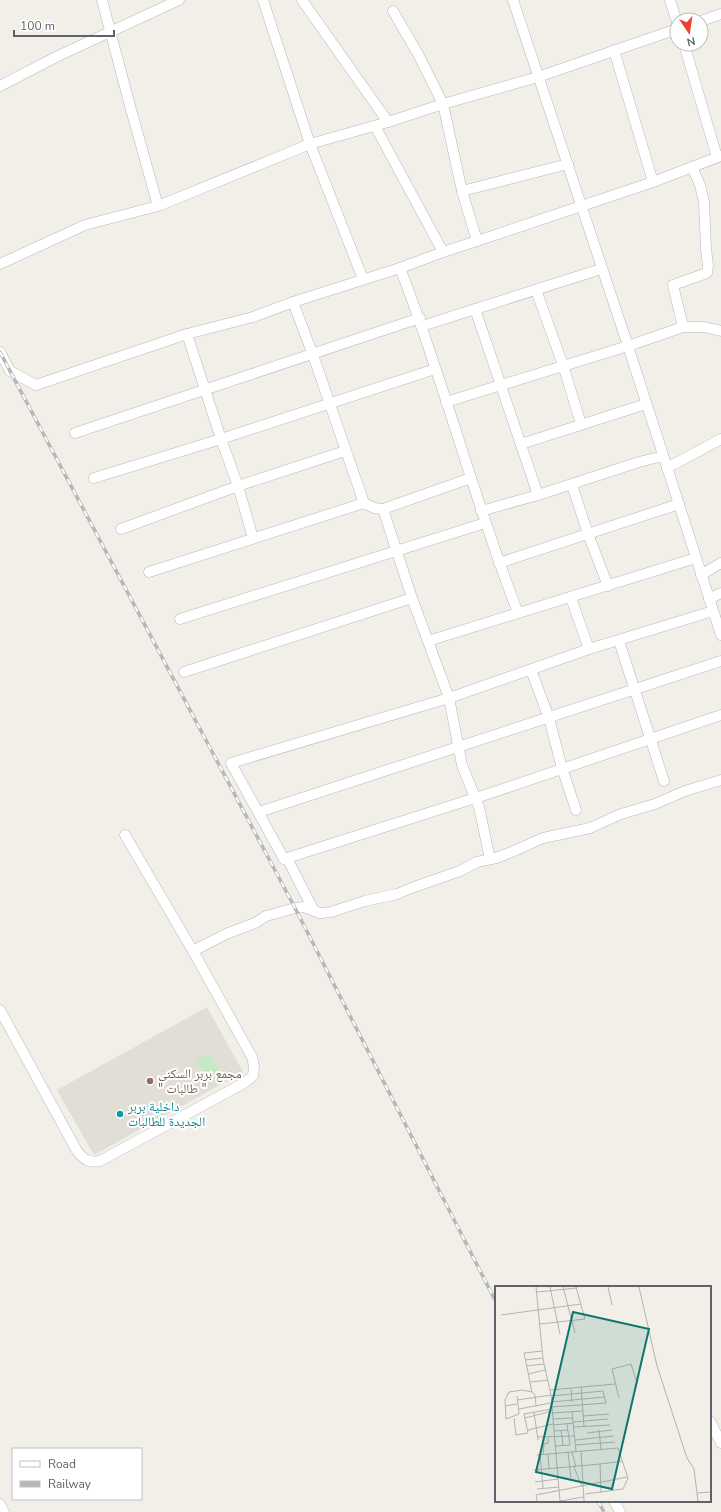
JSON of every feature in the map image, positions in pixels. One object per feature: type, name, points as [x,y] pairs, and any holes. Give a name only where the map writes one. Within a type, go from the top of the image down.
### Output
[{"type":"street","points":[[102,0],[158,206]]},
{"type":"street","points":[[0,86],[58,56],[179,0]]},
{"type":"street","points":[[262,0],[310,144],[363,279]]},
{"type":"street","points":[[302,0],[388,122]]},
{"type":"street","points":[[513,0],[568,164],[601,269],[628,346],[721,635]]},
{"type":"street","points":[[670,0],[674,12]]},
{"type":"street","points":[[393,11],[418,54],[443,104],[462,191],[477,241]]},
{"type":"street","points":[[709,18],[721,14]]},
{"type":"street","points":[[0,264],[85,225],[158,206],[310,144],[538,77],[669,32]]},
{"type":"street","points":[[614,50],[653,182]]},
{"type":"street","points":[[0,352],[10,371],[36,385],[188,334],[253,317],[293,302],[400,268],[443,252],[653,182],[719,157],[686,52]]},
{"type":"street","points":[[375,126],[443,252]]},
{"type":"street","points":[[462,191],[568,164]]},
{"type":"street","points":[[683,327],[673,285],[707,273],[708,266],[704,202],[700,185],[692,167]]},
{"type":"street","points":[[400,268],[421,322],[481,511],[518,613]]},
{"type":"street","points":[[75,433],[206,388],[421,322],[475,309],[601,269]]},
{"type":"street","points":[[536,290],[563,365],[581,424]]},
{"type":"street","points":[[293,302],[313,355],[364,503],[374,508],[383,508],[471,478]]},
{"type":"street","points":[[475,309],[538,495]]},
{"type":"street","points":[[446,402],[500,384],[628,346],[683,327],[704,327],[721,331]]},
{"type":"street","points":[[188,334],[221,439],[238,486],[253,538]]},
{"type":"street","points":[[94,478],[221,439],[435,369]]},
{"type":"street","points":[[521,444],[646,404]]},
{"type":"street","points":[[667,468],[721,440]]},
{"type":"street","points":[[121,529],[238,486],[345,451]]},
{"type":"street","points":[[481,511],[572,485],[639,462],[663,456]]},
{"type":"street","points":[[572,485],[588,534],[608,586]]},
{"type":"street","points":[[148,572],[364,503]]},
{"type":"street","points":[[500,562],[679,504]]},
{"type":"street","points":[[383,508],[398,550],[412,598],[449,698],[462,765],[479,807],[490,859]]},
{"type":"street","points":[[180,619],[485,523]]},
{"type":"street","points":[[428,641],[571,598],[696,558]]},
{"type":"street","points":[[701,575],[721,563]]},
{"type":"street","points":[[709,599],[721,593]]},
{"type":"street","points":[[184,672],[412,598]]},
{"type":"street","points":[[571,598],[589,649]]},
{"type":"street","points":[[713,611],[589,649],[449,698],[231,763],[284,859],[476,798],[721,715]]},
{"type":"street","points":[[619,641],[664,782]]},
{"type":"street","points":[[259,812],[721,661]]},
{"type":"street","points":[[531,670],[549,718],[562,768],[576,810]]},
{"type":"street","points":[[193,952],[226,934],[255,923],[266,916],[304,907],[320,913],[331,912],[365,901],[397,894],[460,871],[477,862],[514,851],[543,838],[590,828],[620,814],[655,804],[721,780]]},
{"type":"street","points":[[0,1010],[77,1151],[84,1160],[93,1162],[100,1161],[244,1083],[253,1076],[254,1066],[252,1057],[125,835]]},
{"type":"street","points":[[287,858],[314,911]]},
{"type":"street","points":[[715,1431],[721,1443]]},
{"type":"street","points":[[615,1502],[620,1512]]},
{"type":"street","points":[[0,1504],[4,1512]]},
{"type":"shaded area","name":"مجمع بربر السكني \" طالبات \"","points":[[207,1007],[243,1072],[94,1155],[57,1090]]},
{"type":"green space","points":[[209,1052],[223,1076],[210,1084],[196,1060]]},
{"type":"railway","points":[[0,352],[295,908],[495,1300]]},
{"type":"railway","points":[[599,1502],[604,1512]]},
{"type":"place","name":"مجمع بربر السكني \" طالبات \"","points":[[150,1081]]},
{"type":"place","name":"داخلية بربر الجديدة للطالبات","points":[[120,1114]]}]
